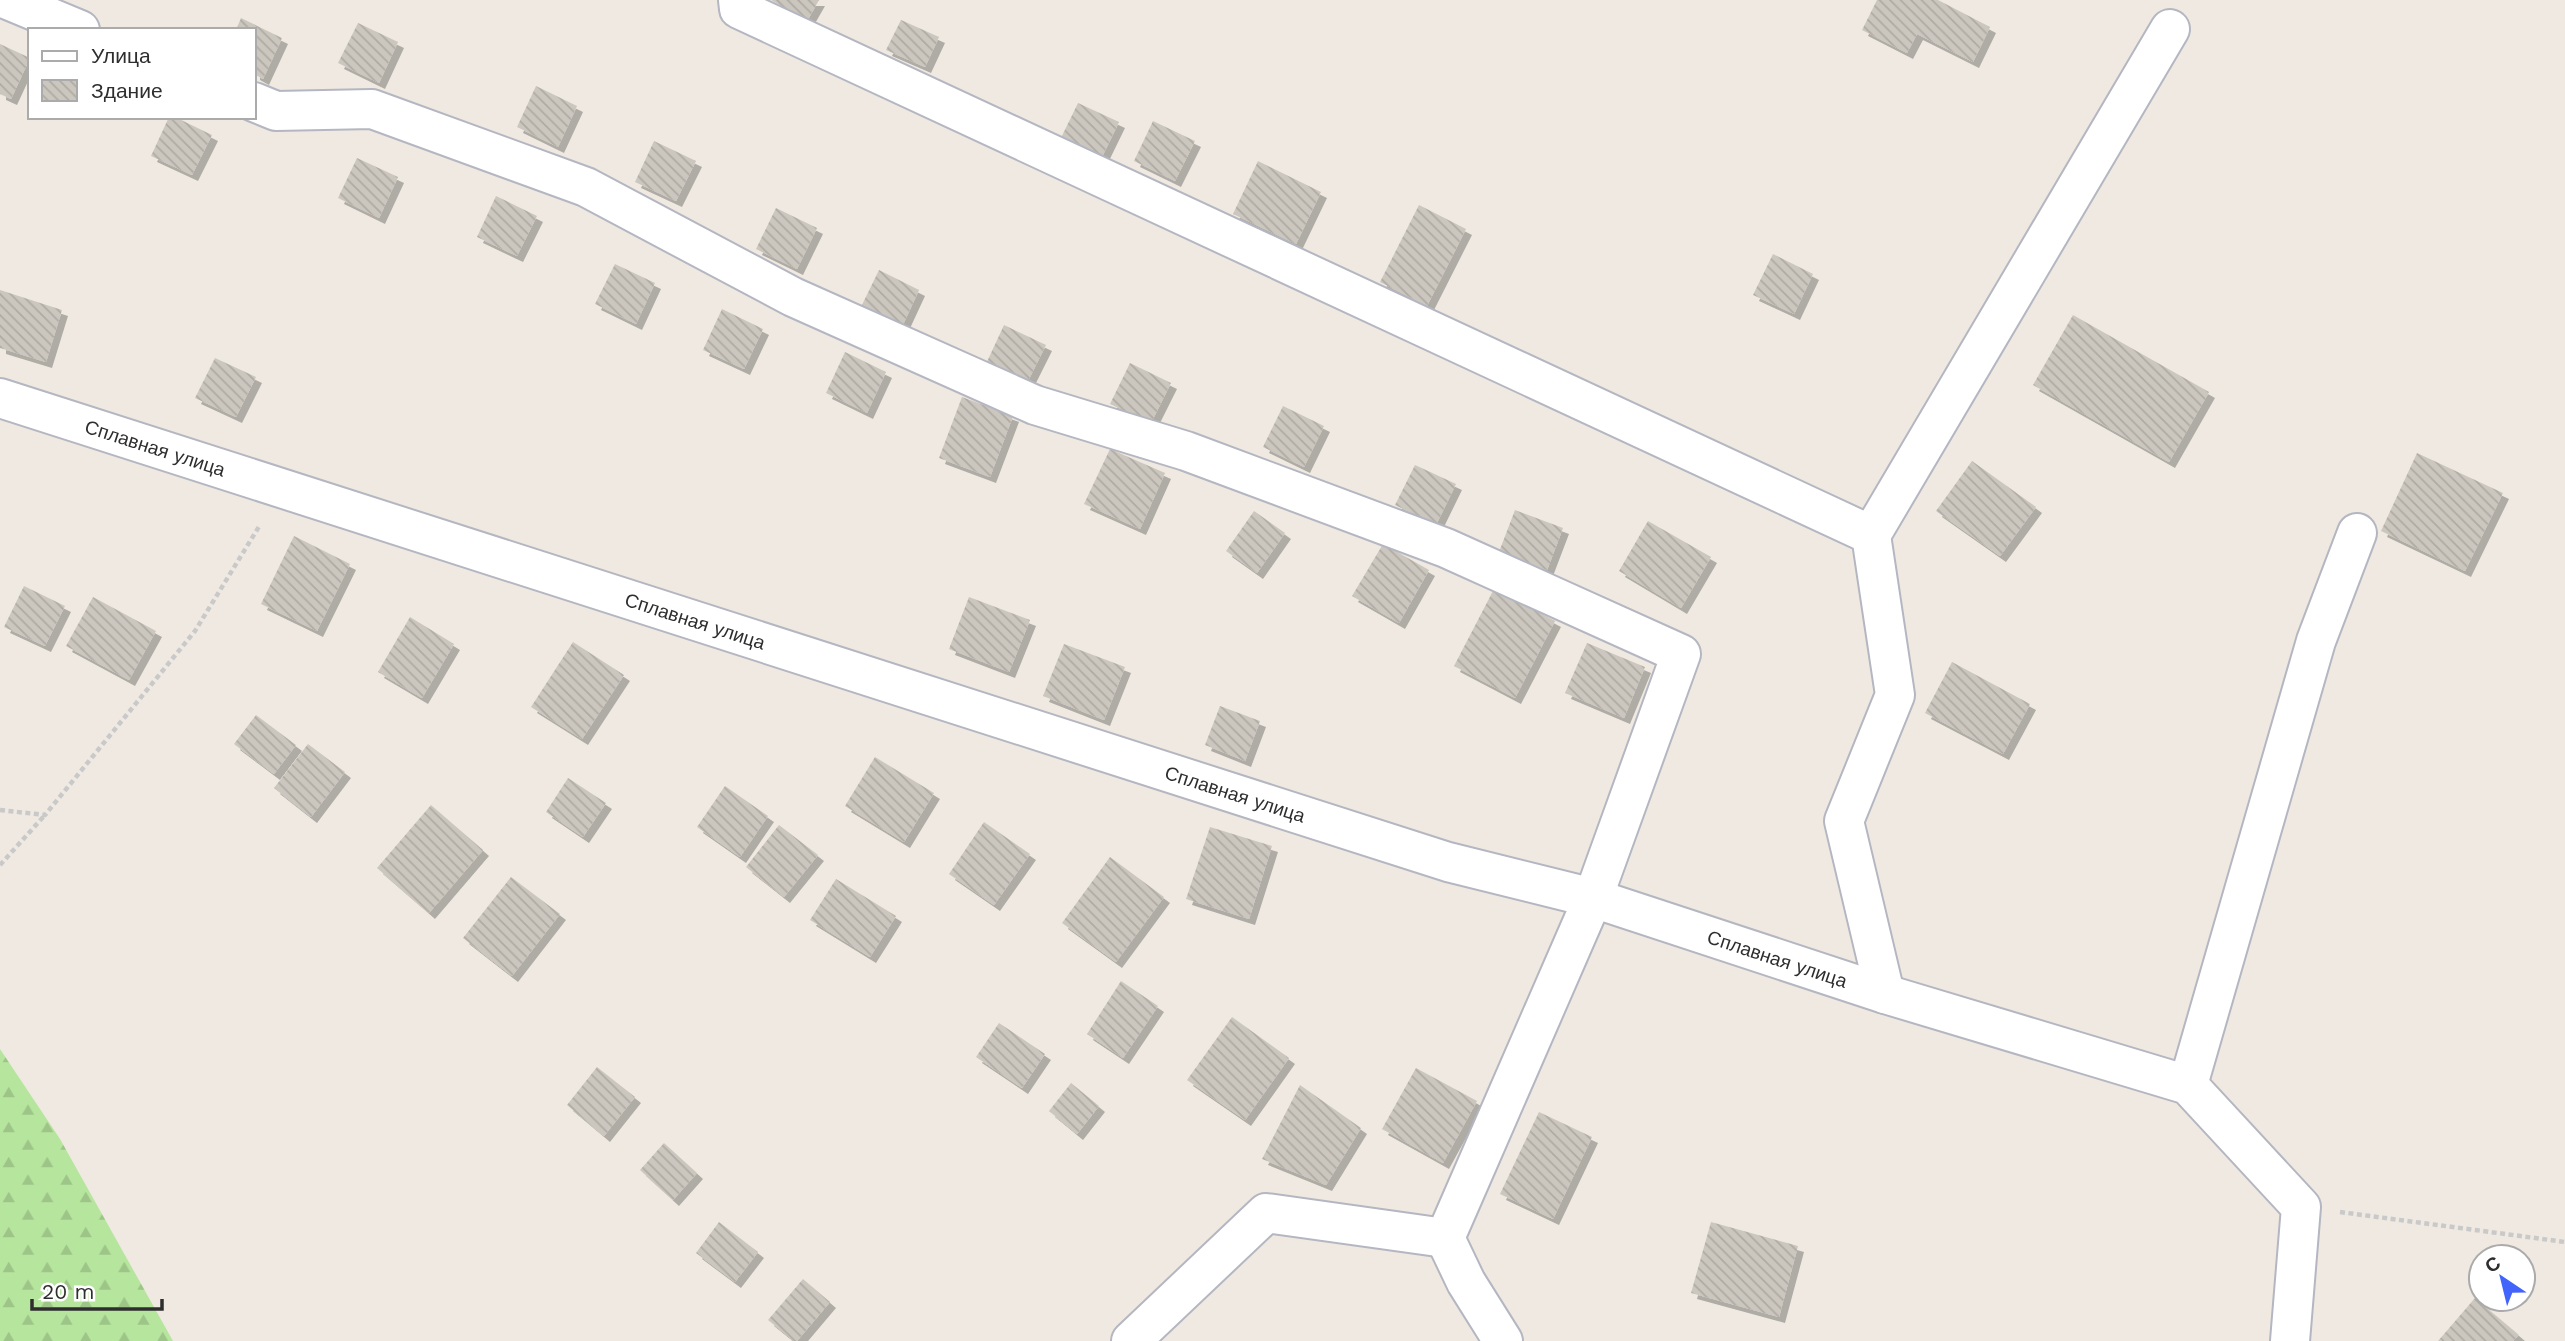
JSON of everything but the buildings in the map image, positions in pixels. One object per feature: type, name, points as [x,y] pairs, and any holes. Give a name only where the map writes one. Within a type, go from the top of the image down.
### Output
[{"type":"lane","points":[[8,0],[75,28]]},
{"type":"lane","points":[[738,0],[739,9],[1871,535]]},
{"type":"lane","points":[[1885,994],[1844,821],[1895,695],[1871,535],[2170,29]]},
{"type":"lane","points":[[256,103],[276,111],[372,109],[586,187],[793,297],[1035,405],[1186,451],[1446,548],[1681,654],[1593,898],[1445,1238],[1466,1282],[1503,1341]]},
{"type":"lane","name":"Сплавная улица","points":[[0,398],[1448,862],[1593,898],[1885,994],[2188,1085]]},
{"type":"lane","points":[[2290,1341],[2301,1207],[2188,1085],[2316,641],[2357,533]]},
{"type":"lane","points":[[1131,1341],[1266,1213],[1445,1238]]},
{"type":"path","points":[[0,865],[195,631],[282,488]]},
{"type":"path","points":[[0,810],[45,814]]},
{"type":"path","points":[[2301,1207],[2565,1242]]},
{"type":"green space","points":[[0,1049],[60,1139],[173,1341],[0,1341]]}]
